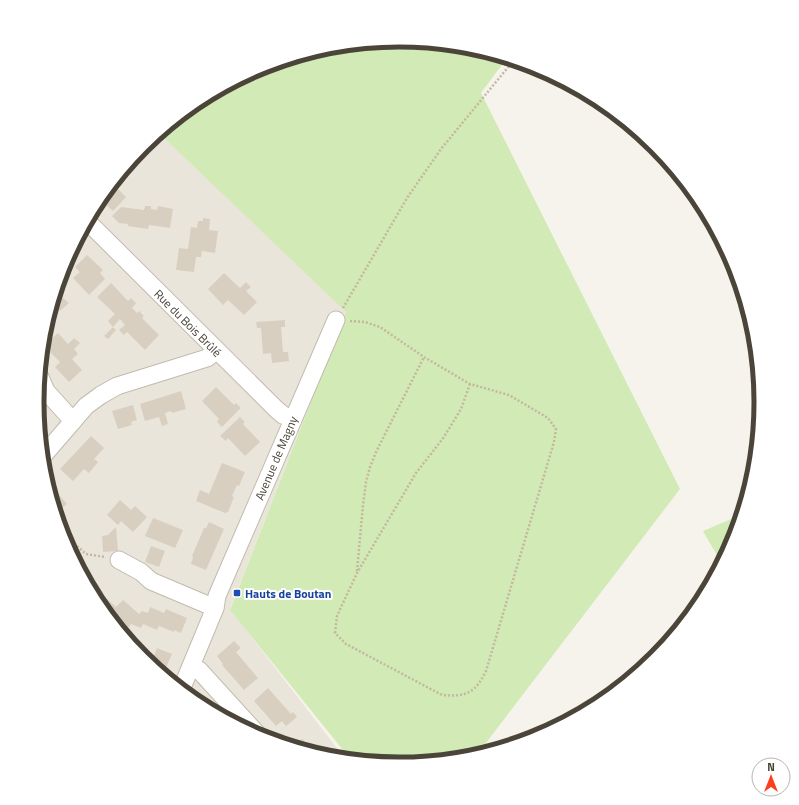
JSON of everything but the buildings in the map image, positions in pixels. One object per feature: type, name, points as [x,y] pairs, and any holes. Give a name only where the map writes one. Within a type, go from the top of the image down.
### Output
[{"type":"street","name":"Rue du Bois Brûlé","points":[[92,226],[282,415],[293,419]]},
{"type":"street","name":"Avenue de Magny","points":[[183,685],[216,602],[336,320]]},
{"type":"street","points":[[47,451],[86,406],[96,398],[117,386],[207,358],[216,351]]},
{"type":"street","points":[[45,388],[73,421]]},
{"type":"street","points":[[119,560],[141,572],[156,571],[216,602]]},
{"type":"street","points":[[191,666],[199,670],[248,724]]},
{"type":"path","points":[[470,384],[462,409],[416,473],[357,573],[337,616],[335,633],[346,644],[442,695],[452,696],[473,691],[480,684],[486,671],[554,442],[556,429],[548,418],[509,395],[470,384],[424,357],[380,327],[365,322],[336,320],[407,198],[441,150],[510,65]]},
{"type":"path","points":[[357,573],[363,505],[366,482],[370,467],[377,450],[424,357]]},
{"type":"path","points":[[73,542],[86,554],[119,560]]},
{"type":"shaded area","points":[[168,133],[346,312],[230,609],[340,753],[307,746],[263,731],[202,698],[165,670],[132,637],[104,600],[71,539],[56,495],[47,449],[44,402],[47,356],[56,310],[71,266],[104,205],[132,168]]},
{"type":"green space","points":[[400,47],[446,50],[504,63],[481,93],[680,489],[482,748],[446,755],[400,758],[346,754],[230,610],[346,312],[163,137],[183,120],[202,107],[242,84],[263,74],[307,59],[353,50]]},
{"type":"green space","points":[[736,517],[719,558],[703,531]]},
{"type":"place","name":"Hauts de Boutan","points":[[237,593]]}]
